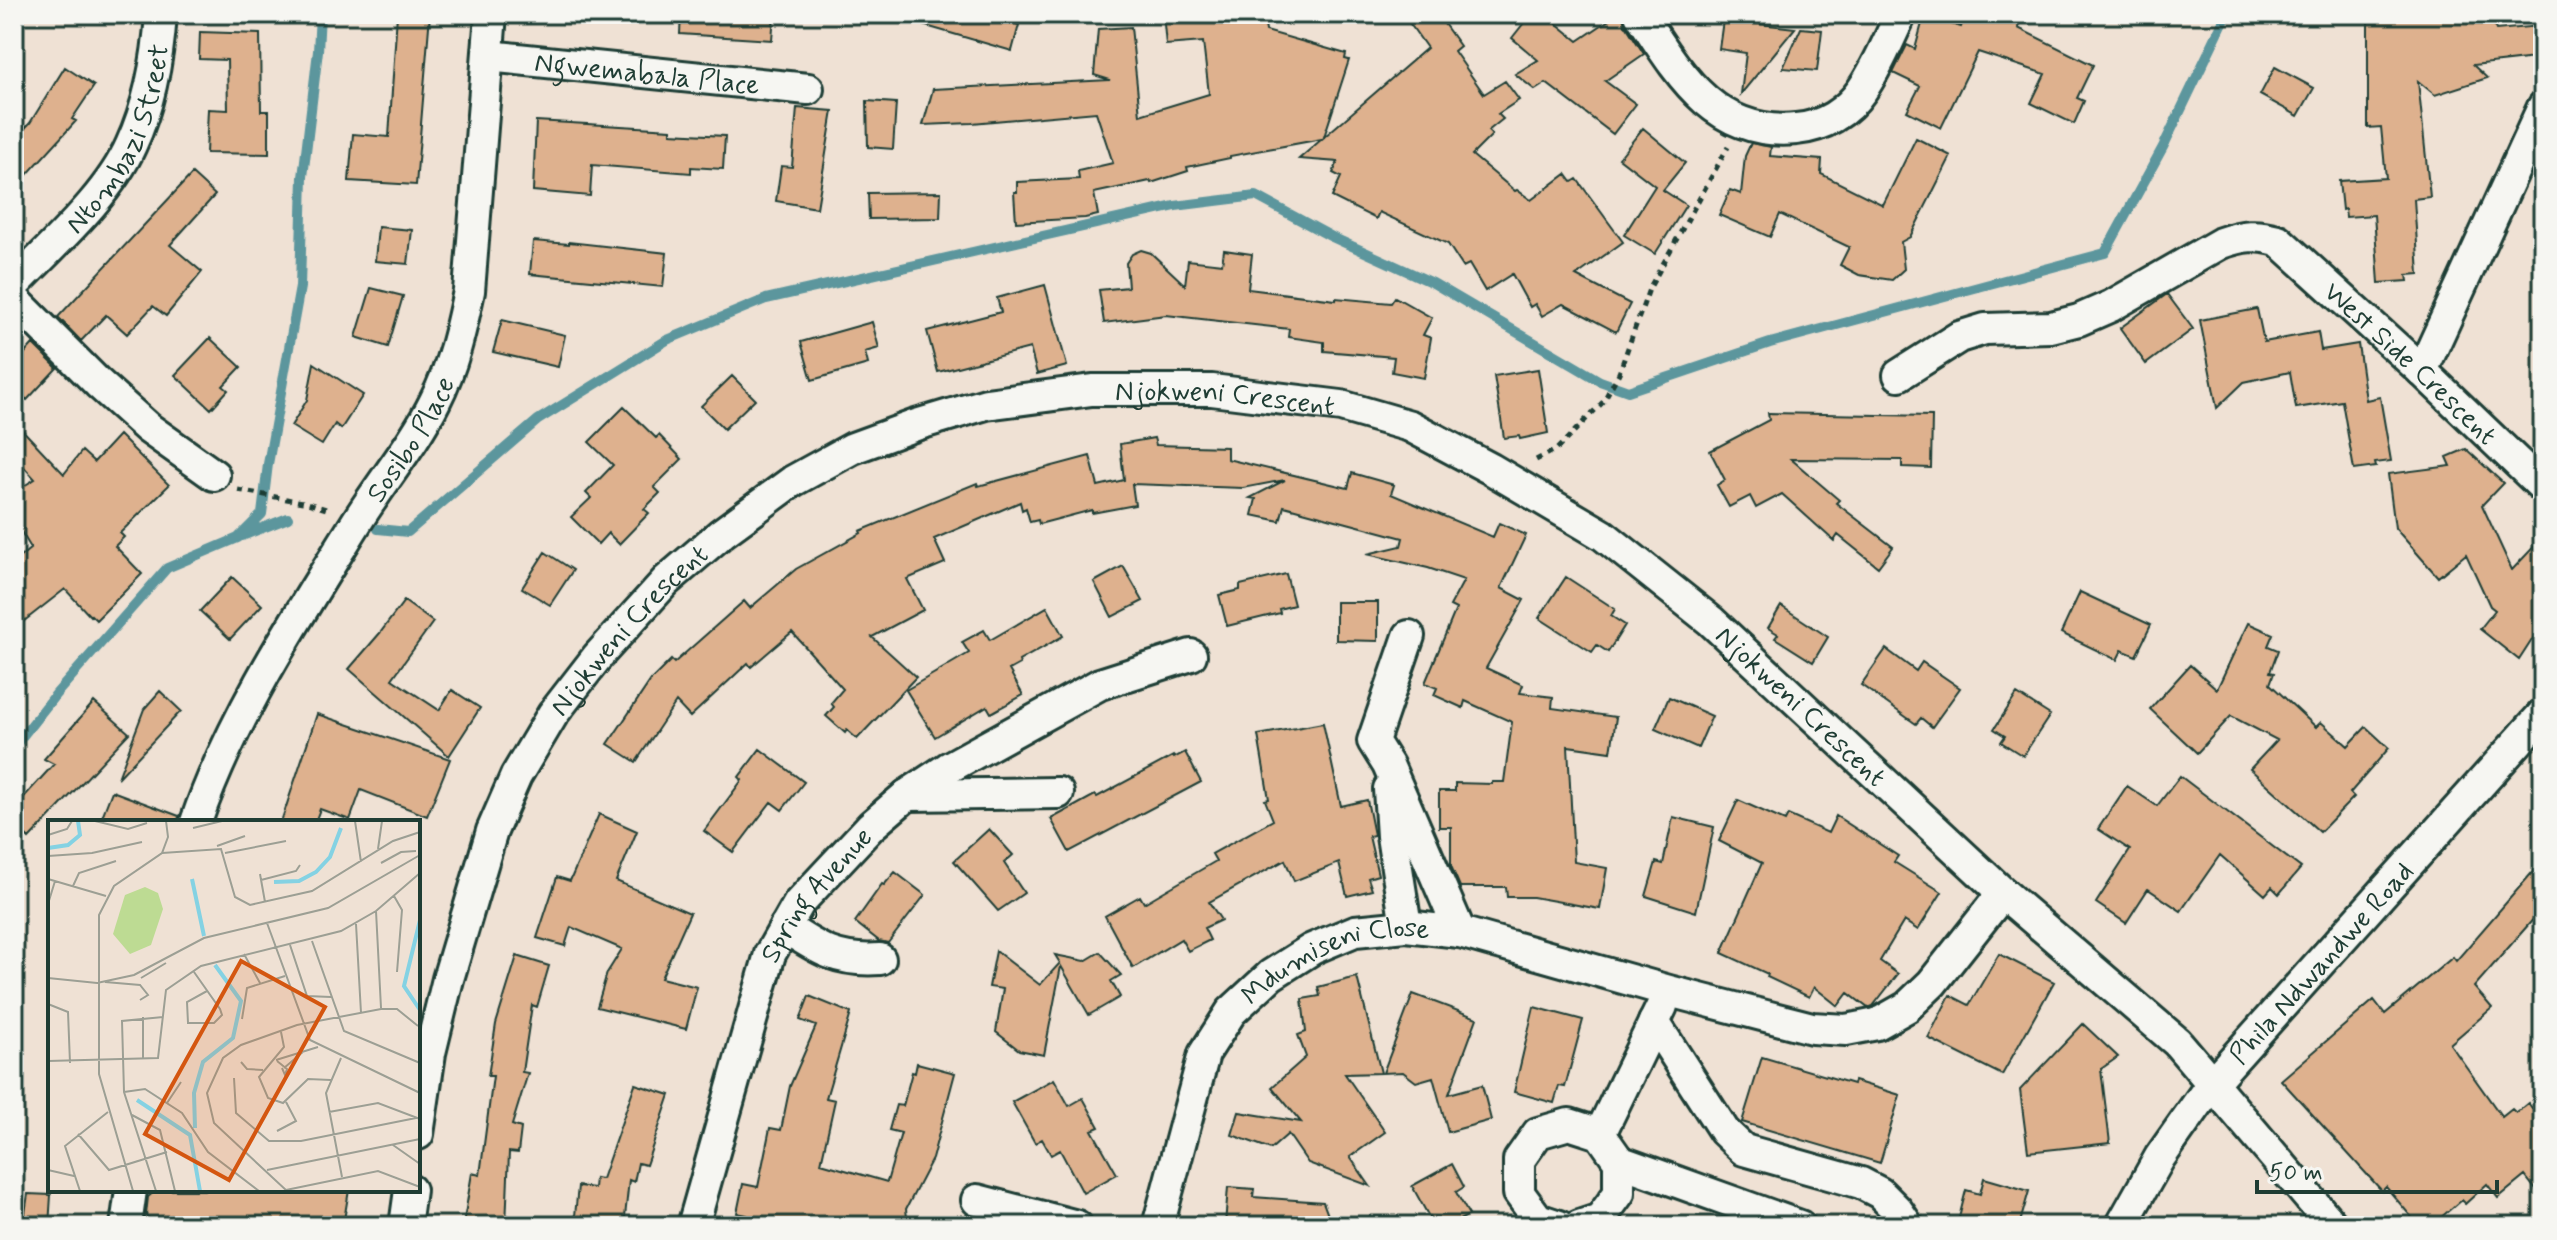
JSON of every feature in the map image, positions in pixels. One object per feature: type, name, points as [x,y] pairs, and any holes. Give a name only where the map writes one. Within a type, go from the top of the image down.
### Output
[{"type":"street","name":"Ntombazi Street","points":[[14,285],[91,203],[131,146],[156,64],[161,14]]},
{"type":"street","name":"Sosibo Place","points":[[197,820],[212,774],[242,713],[356,522],[434,403],[449,369],[460,336],[469,291],[491,14]]},
{"type":"street","points":[[1640,14],[1689,86],[1728,117],[1771,131],[1826,123],[1846,108],[1862,92],[1901,14]]},
{"type":"street","name":"Ngwemabala Place","points":[[488,56],[808,89]]},
{"type":"street","points":[[2422,371],[2543,107]]},
{"type":"street","name":"West Side Crescent","points":[[1899,375],[1959,337],[1985,329],[2051,327],[2079,320],[2111,306],[2196,255],[2236,238],[2256,235],[2278,240],[2543,487]]},
{"type":"street","points":[[14,299],[148,428],[214,475]]},
{"type":"street","name":"Njokweni Crescent","points":[[420,1120],[430,1053],[448,979],[492,831],[516,776],[553,714],[598,656],[666,581],[722,533],[793,481],[853,448],[916,425],[986,404],[1092,390],[1212,390],[1341,406],[1410,426],[1603,535],[1711,621],[2003,893],[2177,1042],[2333,1226]]},
{"type":"street","points":[[1409,636],[1373,741],[1460,932]]},
{"type":"street","name":"Spring Avenue","points":[[693,1226],[770,954],[799,903],[871,826],[907,795],[948,768],[1100,684],[1191,655]]},
{"type":"street","name":"Phila Ndwandwe Road","points":[[2121,1226],[2160,1157],[2213,1082],[2543,714]]},
{"type":"street","points":[[1383,760],[1406,926]]},
{"type":"street","points":[[907,795],[1058,793]]},
{"type":"street","name":"Mdumiseni Close","points":[[1158,1226],[1204,1054],[1231,1012],[1271,975],[1312,949],[1355,931],[1406,926],[1460,932],[1812,1028],[1846,1030],[1877,1024],[1907,1007],[1932,983],[2003,893]]},
{"type":"street","points":[[785,927],[819,950],[857,961],[880,959]]},
{"type":"street","points":[[1600,1134],[1669,991]]},
{"type":"street","points":[[1654,1022],[1724,1131],[1744,1150],[1861,1183],[1880,1193],[1908,1226]]},
{"type":"street","points":[[1559,1226],[1538,1219],[1519,1193],[1519,1160],[1538,1133],[1569,1124],[1600,1134],[1619,1161],[1800,1226]]},
{"type":"street","points":[[1579,1226],[1600,1219],[1619,1193],[1619,1161]]},
{"type":"street","points":[[126,1226],[131,1192]]},
{"type":"street","points":[[405,1226],[410,1192]]},
{"type":"street","points":[[977,1200],[1077,1226]]},
{"type":"path","points":[[1503,476],[1557,449],[1603,402],[1619,373],[1649,289],[1732,140],[1728,117]]},
{"type":"path","points":[[242,493],[308,503]]},
{"type":"building","points":[[397,14],[430,14],[416,185],[349,181],[353,134],[389,137]]},
{"type":"building","points":[[681,14],[774,14],[772,40],[680,34]]},
{"type":"building","points":[[910,14],[999,14],[998,19],[1019,25],[1012,51],[909,21]]},
{"type":"building","points":[[1163,14],[1263,14],[1266,31],[1346,54],[1345,59],[1349,60],[1324,137],[1427,48],[1403,14],[1437,14],[1460,46],[1454,51],[1484,94],[1505,81],[1519,100],[1498,114],[1503,119],[1488,131],[1492,135],[1472,155],[1515,191],[1531,200],[1566,174],[1572,182],[1577,179],[1623,242],[1576,276],[1630,304],[1616,332],[1563,304],[1542,316],[1535,304],[1530,307],[1512,274],[1485,291],[1469,264],[1463,267],[1448,244],[1379,212],[1376,219],[1332,197],[1341,177],[1333,173],[1338,162],[1299,159],[1322,139],[1230,156],[1187,167],[1188,171],[1151,183],[1094,193],[1098,215],[1016,222],[1014,192],[1017,192],[1017,182],[1079,179],[1078,171],[1113,163],[1096,112],[923,125],[933,89],[1110,80],[1094,75],[1098,29],[1131,27],[1140,115],[1209,94],[1203,42],[1166,45]]},
{"type":"building","points":[[1531,14],[1545,14],[1578,41],[1622,14],[1644,54],[1605,81],[1636,104],[1613,134],[1546,83],[1535,90],[1515,74],[1538,60],[1512,38]]},
{"type":"building","points":[[1965,14],[1991,14],[2019,24],[2018,28],[2093,65],[2077,98],[2084,101],[2074,124],[2031,103],[2045,74],[1978,52],[1941,128],[1907,111],[1920,86],[1893,73],[1907,45],[1915,49],[1924,16],[1961,27]]},
{"type":"building","points":[[2368,14],[2489,14],[2496,30],[2540,26],[2543,57],[2473,65],[2487,78],[2435,95],[2418,81],[2430,197],[2414,199],[2419,274],[2407,275],[2408,281],[2379,283],[2374,215],[2346,217],[2345,209],[2342,210],[2339,181],[2386,178],[2381,127],[2368,128]]},
{"type":"building","points":[[1723,20],[1795,28],[1741,94],[1746,53],[1719,49]]},
{"type":"building","points":[[1801,28],[1822,30],[1817,71],[1783,68]]},
{"type":"building","points":[[200,32],[260,34],[261,111],[269,111],[269,154],[206,153],[208,109],[228,110],[227,60],[199,59]]},
{"type":"building","points":[[65,67],[94,86],[72,119],[76,121],[14,189],[14,140],[30,123]]},
{"type":"building","points":[[2275,67],[2314,88],[2298,116],[2260,95]]},
{"type":"building","points":[[867,101],[896,103],[893,149],[868,147]]},
{"type":"building","points":[[797,108],[833,111],[817,208],[776,201],[781,166],[792,167]]},
{"type":"building","points":[[536,121],[671,129],[671,133],[725,136],[723,169],[691,167],[691,173],[592,165],[590,196],[533,191]]},
{"type":"building","points":[[1643,128],[1685,163],[1663,190],[1686,205],[1655,254],[1624,235],[1655,186],[1619,158]]},
{"type":"building","points":[[1916,138],[1951,156],[1910,237],[1901,242],[1904,269],[1892,280],[1859,275],[1840,265],[1849,247],[1780,214],[1770,237],[1719,215],[1730,190],[1741,194],[1745,156],[1751,143],[1771,147],[1770,156],[1822,160],[1821,174],[1883,205]]},
{"type":"building","points":[[192,174],[215,195],[170,245],[202,272],[166,316],[153,306],[127,334],[106,315],[81,341],[58,317]]},
{"type":"building","points":[[941,192],[940,218],[869,219],[868,193]]},
{"type":"building","points":[[378,227],[412,230],[408,264],[375,261]]},
{"type":"building","points":[[533,241],[667,253],[663,287],[530,274]]},
{"type":"building","points":[[1141,250],[1151,253],[1185,285],[1188,260],[1222,264],[1224,250],[1252,254],[1248,289],[1391,303],[1395,297],[1432,318],[1423,335],[1431,338],[1424,378],[1392,372],[1394,357],[1324,351],[1324,342],[1288,337],[1289,329],[1166,315],[1104,323],[1099,290],[1128,287],[1126,263],[1132,254]]},
{"type":"building","points":[[1045,285],[1067,366],[1037,374],[1030,348],[938,372],[927,331],[1001,312],[997,298]]},
{"type":"building","points":[[371,288],[403,296],[388,347],[356,337]]},
{"type":"building","points":[[2167,294],[2193,329],[2146,364],[2120,328]]},
{"type":"building","points":[[2257,309],[2264,342],[2318,332],[2321,350],[2358,344],[2366,400],[2380,397],[2391,461],[2354,470],[2342,401],[2296,408],[2290,372],[2244,382],[2217,408],[2200,320]]},
{"type":"building","points":[[502,320],[565,335],[558,367],[493,352]]},
{"type":"building","points":[[872,322],[879,348],[865,352],[868,364],[812,380],[801,342]]},
{"type":"building","points":[[210,338],[241,367],[223,386],[228,390],[211,409],[175,375]]},
{"type":"building","points":[[33,344],[57,368],[27,400],[14,388],[14,365]]},
{"type":"building","points":[[314,363],[363,395],[341,429],[335,424],[322,445],[291,426],[307,400]]},
{"type":"building","points":[[1538,369],[1548,433],[1520,439],[1519,436],[1504,438],[1494,376]]},
{"type":"building","points":[[732,376],[755,399],[724,429],[701,406]]},
{"type":"building","points":[[624,407],[656,438],[659,435],[682,459],[654,487],[660,493],[644,509],[649,513],[619,544],[608,533],[598,544],[571,517],[591,498],[586,493],[613,465],[589,442]]},
{"type":"building","points":[[1768,413],[1932,416],[1931,468],[1902,467],[1902,460],[1791,459],[1839,500],[1836,503],[1893,547],[1878,567],[1838,535],[1834,541],[1782,494],[1756,508],[1750,496],[1729,507],[1717,485],[1725,480],[1710,451],[1769,420]]},
{"type":"building","points":[[14,421],[64,474],[82,451],[94,462],[119,435],[169,485],[120,533],[124,537],[115,546],[142,574],[96,620],[65,589],[14,629],[14,562],[31,548],[14,520],[14,492],[35,479],[14,456]]},
{"type":"building","points":[[1154,438],[1156,445],[1227,447],[1227,459],[1348,488],[1352,473],[1394,485],[1391,494],[1493,537],[1499,523],[1526,535],[1501,588],[1524,600],[1486,668],[1523,685],[1520,693],[1553,697],[1552,708],[1616,717],[1611,752],[1568,746],[1574,862],[1607,868],[1600,909],[1533,897],[1507,897],[1506,887],[1460,887],[1451,866],[1451,827],[1439,827],[1439,791],[1455,791],[1455,783],[1504,782],[1512,722],[1465,701],[1463,708],[1434,695],[1437,688],[1425,683],[1456,609],[1450,606],[1464,580],[1367,554],[1401,546],[1403,538],[1284,506],[1280,521],[1252,515],[1256,499],[1250,498],[1285,480],[1243,488],[1132,484],[1135,505],[1092,513],[1092,510],[1039,524],[1038,520],[1030,522],[1026,508],[1022,510],[1020,502],[934,539],[945,563],[907,579],[923,610],[872,637],[916,677],[857,739],[826,716],[834,707],[831,703],[843,689],[792,632],[751,667],[748,663],[690,717],[676,702],[636,762],[608,744],[651,680],[671,660],[674,663],[744,601],[750,608],[796,569],[860,531],[977,483],[978,486],[1090,456],[1098,486],[1124,480],[1120,444]]},
{"type":"building","points":[[2466,449],[2503,483],[2482,505],[2512,570],[2543,537],[2543,623],[2519,660],[2480,629],[2495,610],[2490,606],[2466,554],[2438,577],[2395,528],[2388,474],[2451,466],[2447,457]]},
{"type":"building","points":[[545,552],[573,570],[550,605],[522,588]]},
{"type":"building","points":[[1123,566],[1143,601],[1112,617],[1094,582]]},
{"type":"building","points":[[1286,574],[1294,605],[1279,609],[1280,613],[1227,626],[1219,595],[1240,590],[1240,585]]},
{"type":"building","points":[[232,577],[262,605],[230,639],[200,611]]},
{"type":"building","points":[[1566,577],[1615,609],[1611,616],[1625,625],[1608,652],[1597,645],[1592,652],[1539,618]]},
{"type":"building","points":[[2080,592],[2151,625],[2136,656],[2122,650],[2117,660],[2061,633]]},
{"type":"building","points":[[404,601],[433,622],[392,679],[439,710],[452,690],[480,708],[449,756],[349,669]]},
{"type":"building","points":[[1336,602],[1378,602],[1378,641],[1336,640]]},
{"type":"building","points":[[1781,606],[1828,637],[1813,662],[1775,638],[1778,634],[1768,628]]},
{"type":"building","points":[[1047,607],[1063,636],[1009,670],[1023,695],[991,713],[987,706],[935,737],[906,690],[969,653],[962,642],[984,630],[990,640]]},
{"type":"building","points":[[2248,623],[2273,634],[2268,646],[2278,650],[2270,672],[2274,673],[2270,684],[2316,727],[2321,722],[2348,746],[2366,727],[2389,748],[2350,793],[2354,797],[2320,832],[2250,769],[2277,740],[2231,716],[2197,753],[2150,709],[2190,665],[2217,689]]},
{"type":"building","points":[[1886,649],[1916,671],[1922,662],[1960,688],[1932,727],[1921,718],[1916,724],[1861,685]]},
{"type":"building","points":[[160,691],[181,711],[118,778],[144,709]]},
{"type":"building","points":[[2017,694],[2050,715],[2023,756],[2001,742],[2005,736],[1994,729]]},
{"type":"building","points":[[1669,697],[1712,716],[1698,748],[1655,729]]},
{"type":"building","points":[[94,702],[129,733],[29,839],[14,824],[14,808],[54,764],[44,759]]},
{"type":"building","points":[[317,714],[450,759],[427,816],[361,790],[350,820],[320,809],[316,820],[282,820]]},
{"type":"building","points":[[1323,723],[1341,806],[1367,800],[1374,835],[1369,836],[1378,875],[1368,878],[1372,890],[1347,896],[1339,863],[1294,881],[1285,860],[1209,902],[1221,920],[1204,928],[1210,940],[1188,951],[1181,939],[1133,968],[1105,916],[1140,896],[1144,903],[1216,861],[1212,854],[1273,820],[1265,800],[1269,799],[1258,735]]},
{"type":"building","points":[[760,749],[804,782],[782,810],[771,802],[733,852],[704,831],[742,780],[739,777]]},
{"type":"building","points":[[1185,752],[1201,782],[1069,852],[1051,819]]},
{"type":"building","points":[[2180,776],[2301,868],[2279,894],[2272,887],[2265,895],[2220,855],[2181,911],[2148,889],[2126,923],[2096,903],[2130,850],[2098,829],[2127,786],[2157,806]]},
{"type":"building","points":[[112,791],[179,816],[178,820],[101,820]]},
{"type":"building","points":[[1738,800],[1785,821],[1788,815],[1828,833],[1836,816],[1898,856],[1894,862],[1942,892],[1918,930],[1904,921],[1880,961],[1898,974],[1873,1006],[1868,1008],[1848,993],[1838,1006],[1814,987],[1809,997],[1722,953],[1762,863],[1719,841]]},
{"type":"building","points":[[599,814],[637,831],[616,881],[690,913],[661,978],[697,987],[686,1029],[597,1007],[607,973],[622,949],[571,927],[565,946],[537,938],[557,877],[570,881]]},
{"type":"building","points":[[1673,817],[1714,827],[1696,912],[1646,896],[1656,862],[1663,864]]},
{"type":"building","points":[[989,829],[1013,855],[1004,863],[1024,893],[998,911],[954,861]]},
{"type":"building","points":[[2543,860],[2543,908],[2474,987],[2492,1008],[2450,1044],[2502,1117],[2512,1109],[2516,1113],[2528,1103],[2543,1122],[2543,1199],[2525,1176],[2498,1198],[2487,1184],[2465,1204],[2461,1200],[2431,1226],[2419,1226],[2386,1187],[2382,1191],[2281,1080],[2374,1000],[2385,1014],[2453,957],[2456,961]]},
{"type":"building","points":[[895,872],[925,895],[888,943],[879,941],[855,922],[882,884]]},
{"type":"building","points":[[996,951],[1040,985],[1060,963],[1055,955],[1085,961],[1100,952],[1121,975],[1111,981],[1120,997],[1089,1015],[1061,966],[1044,1055],[1019,1050],[996,1032],[1003,989],[989,987]]},
{"type":"building","points":[[1999,954],[2054,982],[2002,1075],[1928,1038],[1950,995],[1969,1005]]},
{"type":"building","points":[[517,956],[549,966],[537,1007],[532,1005],[522,1072],[528,1073],[512,1125],[521,1128],[518,1153],[509,1152],[506,1226],[463,1226],[472,1173],[480,1175],[493,1076],[488,1076],[496,1024]]},
{"type":"building","points":[[1357,977],[1381,1073],[1345,1074],[1385,1132],[1350,1157],[1370,1186],[1308,1163],[1288,1134],[1271,1149],[1232,1135],[1239,1112],[1301,1122],[1272,1087],[1306,1057],[1298,1035],[1306,1032],[1302,999],[1320,996],[1318,987]]},
{"type":"building","points":[[1413,994],[1477,1018],[1449,1094],[1482,1085],[1491,1120],[1448,1132],[1433,1077],[1416,1082],[1403,1072],[1383,1073]]},
{"type":"building","points":[[809,996],[851,1013],[826,1098],[835,1100],[821,1163],[887,1182],[901,1133],[889,1130],[896,1105],[903,1106],[917,1063],[955,1073],[932,1159],[906,1209],[908,1226],[746,1226],[747,1215],[737,1213],[743,1184],[758,1187],[770,1128],[781,1130],[790,1086],[816,1026],[800,1020]]},
{"type":"building","points":[[1534,1007],[1583,1020],[1565,1087],[1559,1086],[1554,1103],[1514,1092]]},
{"type":"building","points":[[2083,1024],[2118,1057],[2101,1069],[2110,1143],[2028,1152],[2020,1090]]},
{"type":"building","points":[[1762,1057],[1900,1095],[1880,1163],[1742,1122]]},
{"type":"building","points":[[1054,1079],[1069,1106],[1083,1098],[1099,1127],[1092,1130],[1117,1174],[1083,1193],[1060,1150],[1051,1155],[1042,1139],[1035,1143],[1012,1102]]},
{"type":"building","points":[[635,1084],[670,1095],[646,1165],[638,1163],[634,1182],[629,1180],[624,1226],[574,1226],[578,1186],[594,1188],[595,1178],[602,1179]]},
{"type":"building","points":[[1452,1164],[1464,1187],[1456,1192],[1469,1215],[1448,1226],[1434,1226],[1412,1186]]},
{"type":"building","points":[[1984,1178],[2029,1191],[2019,1226],[1957,1226],[1966,1190],[1980,1194]]},
{"type":"building","points":[[1228,1187],[1254,1189],[1253,1197],[1323,1202],[1332,1226],[1225,1225]]},
{"type":"building","points":[[154,1192],[349,1192],[343,1226],[156,1226],[146,1215],[148,1197]]},
{"type":"building","points":[[28,1194],[51,1195],[49,1226],[23,1226]]},
{"type":"waterway","points":[[14,747],[56,694],[167,568],[238,538],[262,514],[300,287],[303,177],[320,14]]},
{"type":"waterway","points":[[378,529],[408,532],[538,420],[667,340],[766,299],[1175,206],[1256,196],[1332,237],[1433,283],[1600,381],[1628,391],[1770,343],[2105,253],[2163,147],[2227,14]]},
{"type":"waterway","points":[[242,536],[288,518]]}]
